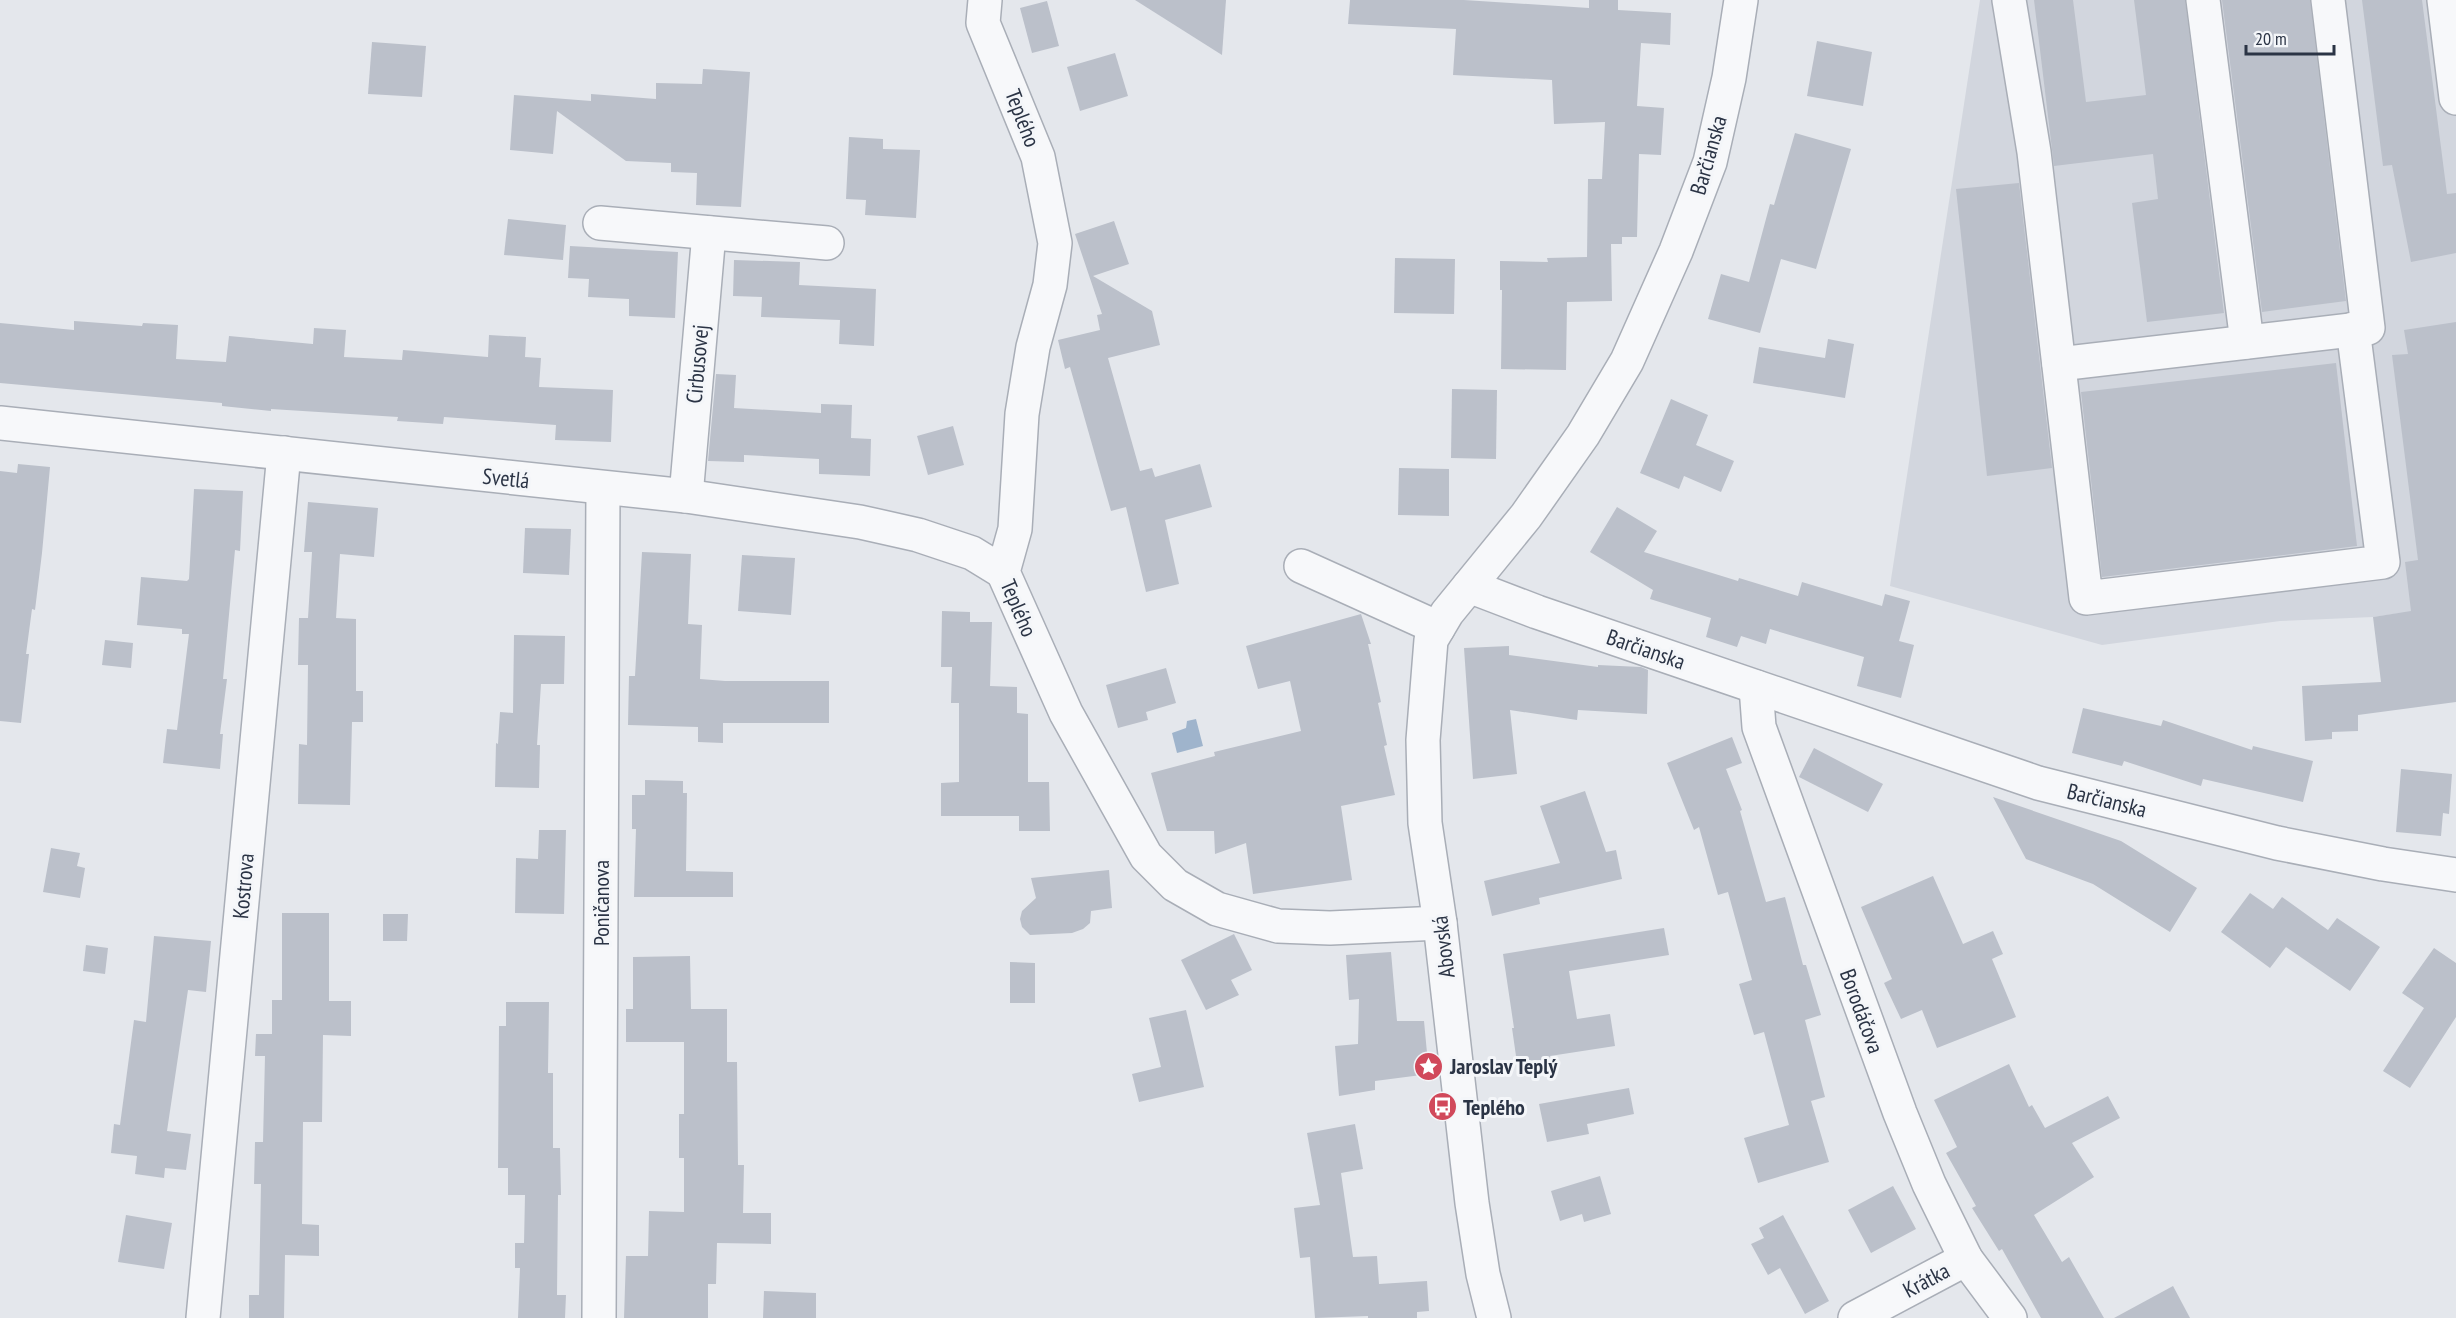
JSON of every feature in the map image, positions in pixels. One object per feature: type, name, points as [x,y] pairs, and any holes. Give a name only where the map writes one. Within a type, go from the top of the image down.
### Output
[{"type":"street","name":"Teplého","points":[[985,0],[983,22],[1038,157],[1055,243],[1050,285],[1033,347],[1022,414],[1021,470],[1015,529],[1003,572],[1066,713],[1146,856],[1175,885],[1217,909],[1278,926],[1330,928],[1440,923]]},
{"type":"street","name":"Barčianska","points":[[1741,0],[1729,78],[1710,162],[1676,252],[1627,361],[1583,435],[1526,516],[1469,586],[1537,612],[2038,783],[2277,843],[2383,864],[2456,875]]},
{"type":"street","points":[[2009,0],[2034,152],[2086,598],[2384,561],[2354,329]]},
{"type":"street","points":[[2203,0],[2247,342]]},
{"type":"street","points":[[2059,364],[2368,328],[2328,0]]},
{"type":"street","points":[[2444,0],[2456,98]]},
{"type":"street","points":[[600,223],[827,243]]},
{"type":"street","name":"Cirbusovej","points":[[686,496],[709,233]]},
{"type":"street","name":"Svetlá","points":[[0,423],[686,496],[860,522],[918,536],[972,553],[1003,572]]},
{"type":"street","name":"Kostrova","points":[[203,1318],[284,453]]},
{"type":"street","name":"Poničanova","points":[[599,1318],[603,488]]},
{"type":"street","points":[[1301,566],[1438,628]]},
{"type":"street","name":"Abovská","points":[[1469,586],[1447,613],[1431,640],[1423,740],[1425,823],[1440,923],[1472,1203],[1483,1274],[1494,1318]]},
{"type":"street","name":"Borodáčova","points":[[1756,687],[1759,727],[1899,1113],[1929,1184],[1966,1259],[2010,1318]]},
{"type":"street","name":"Krátka","points":[[1855,1318],[1966,1259]]},
{"type":"shaded area","points":[[1980,0],[2456,0],[2456,629],[2401,613],[2373,617],[2280,621],[2102,645],[1890,586]]},
{"type":"water","points":[[1196,719],[1203,746],[1177,753],[1172,733],[1186,728],[1187,721]]},
{"type":"building","points":[[1135,0],[1226,0],[1222,55]]},
{"type":"building","points":[[1350,0],[1464,0],[1589,8],[1589,0],[1618,0],[1618,10],[1671,13],[1670,45],[1641,43],[1637,106],[1664,108],[1661,155],[1639,154],[1637,237],[1622,237],[1622,244],[1611,244],[1612,301],[1567,302],[1566,370],[1501,369],[1500,261],[1548,262],[1547,258],[1587,257],[1588,179],[1602,179],[1605,122],[1554,124],[1552,80],[1453,75],[1456,29],[1348,24]]},
{"type":"building","points":[[2034,0],[2073,0],[2086,102],[2146,95],[2134,0],[2185,0],[2224,313],[2147,322],[2132,203],[2158,199],[2153,154],[2054,166]]},
{"type":"building","points":[[2222,0],[2310,0],[2346,301],[2262,312]]},
{"type":"building","points":[[2362,0],[2422,0],[2447,194],[2456,193],[2456,253],[2411,262],[2392,165],[2383,166]]},
{"type":"building","points":[[1047,1],[1059,46],[1032,53],[1020,8]]},
{"type":"building","points":[[1817,41],[1872,52],[1863,106],[1807,96]]},
{"type":"building","points":[[372,42],[426,46],[422,97],[368,94]]},
{"type":"building","points":[[1115,53],[1128,96],[1080,111],[1067,67]]},
{"type":"building","points":[[703,69],[750,72],[741,207],[696,205],[697,173],[671,172],[671,163],[626,161],[557,111],[553,154],[510,150],[514,95],[591,101],[591,94],[656,99],[656,83],[702,84]]},
{"type":"building","points":[[1795,133],[1851,149],[1816,269],[1781,259],[1760,333],[1708,319],[1721,274],[1749,282],[1770,204],[1774,205]]},
{"type":"building","points":[[849,137],[883,139],[883,149],[920,150],[916,218],[865,215],[866,200],[846,199]]},
{"type":"building","points":[[2019,183],[2052,468],[1987,476],[1956,189]]},
{"type":"building","points":[[508,219],[566,225],[563,260],[504,255]]},
{"type":"building","points":[[1114,221],[1129,264],[1093,276],[1152,311],[1160,345],[1108,358],[1140,471],[1152,468],[1155,477],[1200,464],[1212,507],[1165,520],[1179,584],[1146,592],[1126,507],[1111,511],[1070,367],[1065,369],[1058,340],[1100,330],[1097,315],[1102,314],[1075,234]]},
{"type":"building","points":[[570,246],[678,252],[675,318],[629,316],[629,299],[588,297],[589,279],[568,278]]},
{"type":"building","points":[[1395,258],[1455,259],[1454,314],[1394,313]]},
{"type":"building","points":[[734,260],[800,262],[799,285],[876,289],[874,346],[839,344],[840,320],[761,317],[762,297],[733,296]]},
{"type":"building","points":[[74,321],[142,326],[143,323],[178,325],[176,359],[226,362],[229,336],[313,344],[314,328],[346,330],[344,357],[402,360],[403,350],[488,357],[489,335],[526,337],[525,357],[541,358],[539,387],[613,390],[611,442],[555,440],[556,425],[444,417],[443,424],[397,421],[398,417],[271,409],[271,411],[222,406],[222,403],[0,383],[0,323],[74,330]]},
{"type":"building","points":[[2456,322],[2456,702],[2358,715],[2358,731],[2332,732],[2332,739],[2305,741],[2302,686],[2381,682],[2373,617],[2411,611],[2405,562],[2418,560],[2392,355],[2408,354],[2404,330]]},
{"type":"building","points":[[1828,339],[1854,344],[1845,398],[1753,383],[1759,347],[1825,358]]},
{"type":"building","points":[[2336,363],[2357,546],[2102,577],[2081,392]]},
{"type":"building","points":[[716,374],[736,375],[734,408],[821,413],[821,404],[852,405],[851,438],[871,439],[870,476],[819,474],[819,459],[744,455],[744,462],[708,461]]},
{"type":"building","points":[[1452,389],[1497,390],[1496,459],[1451,458]]},
{"type":"building","points":[[1671,399],[1708,415],[1696,445],[1734,461],[1721,492],[1684,476],[1679,489],[1640,473]]},
{"type":"building","points":[[953,426],[964,465],[928,475],[917,436]]},
{"type":"building","points":[[18,464],[50,467],[35,610],[32,609],[26,654],[29,654],[21,723],[0,721],[0,471],[17,473]]},
{"type":"building","points":[[1399,468],[1449,469],[1449,516],[1398,515]]},
{"type":"building","points":[[194,489],[243,491],[240,551],[235,550],[223,679],[227,679],[220,734],[223,734],[220,769],[163,763],[167,729],[177,730],[189,634],[182,634],[182,629],[137,625],[141,577],[187,581],[189,579]]},
{"type":"building","points":[[308,502],[378,508],[374,557],[340,554],[336,618],[356,619],[356,691],[363,691],[363,722],[352,722],[350,805],[298,804],[299,744],[307,745],[308,665],[298,665],[299,618],[308,618],[312,552],[304,552]]},
{"type":"building","points":[[1617,507],[1657,531],[1644,552],[1738,581],[1739,578],[1798,596],[1802,582],[1882,606],[1885,594],[1910,601],[1899,641],[1914,645],[1901,698],[1857,686],[1864,657],[1770,629],[1766,644],[1741,636],[1737,647],[1706,637],[1711,618],[1650,599],[1653,590],[1590,552]]},
{"type":"building","points":[[525,528],[571,529],[569,575],[523,573]]},
{"type":"building","points":[[642,552],[691,554],[688,624],[702,625],[700,679],[829,681],[829,723],[723,723],[723,743],[698,742],[698,727],[628,725],[629,676],[635,676]]},
{"type":"building","points":[[742,555],[795,558],[791,615],[738,611]]},
{"type":"building","points":[[942,611],[970,612],[970,622],[992,622],[990,686],[1017,687],[1017,713],[1028,714],[1028,782],[1049,782],[1050,831],[1019,831],[1019,816],[941,816],[941,783],[959,782],[959,703],[951,703],[952,667],[941,667]]},
{"type":"building","points":[[1361,614],[1371,644],[1368,644],[1381,702],[1378,703],[1387,745],[1384,746],[1395,795],[1341,806],[1352,880],[1253,894],[1246,843],[1215,854],[1214,831],[1167,831],[1151,773],[1215,756],[1214,752],[1301,731],[1290,681],[1258,689],[1246,646]]},
{"type":"building","points":[[514,635],[565,636],[564,684],[541,684],[537,745],[540,745],[539,788],[495,787],[496,743],[498,744],[500,712],[513,713]]},
{"type":"building","points":[[105,640],[133,643],[131,668],[102,665]]},
{"type":"building","points":[[1509,646],[1509,655],[1598,667],[1598,665],[1641,667],[1648,670],[1647,714],[1578,710],[1577,720],[1510,710],[1517,774],[1473,779],[1464,648]]},
{"type":"building","points":[[1166,668],[1176,703],[1146,712],[1148,720],[1118,728],[1106,685]]},
{"type":"building","points":[[2083,708],[2161,726],[2163,720],[2252,750],[2253,746],[2313,761],[2303,802],[2203,779],[2201,786],[2124,761],[2122,766],[2072,753]]},
{"type":"building","points":[[1732,737],[1742,763],[1726,769],[1742,810],[1740,811],[1766,902],[1785,897],[1803,965],[1806,965],[1821,1015],[1805,1020],[1825,1097],[1811,1101],[1829,1162],[1758,1183],[1744,1138],[1789,1125],[1764,1032],[1754,1035],[1739,984],[1752,980],[1728,892],[1718,895],[1699,827],[1694,830],[1667,763]]},
{"type":"building","points":[[1814,748],[1883,784],[1868,812],[1799,777]]},
{"type":"building","points":[[2401,769],[2452,774],[2449,814],[2443,813],[2441,836],[2396,832]]},
{"type":"building","points":[[645,780],[683,781],[683,793],[687,793],[686,871],[733,872],[733,897],[634,897],[636,829],[632,829],[632,795],[645,795]]},
{"type":"building","points":[[1585,791],[1606,852],[1616,850],[1622,879],[1539,898],[1540,904],[1492,916],[1484,881],[1560,863],[1540,806]]},
{"type":"building","points":[[1993,797],[2121,841],[2197,888],[2170,932],[2093,884],[2026,859]]},
{"type":"building","points":[[539,830],[566,830],[564,914],[515,913],[516,858],[538,859]]},
{"type":"building","points":[[51,848],[80,853],[77,866],[85,868],[80,898],[43,892]]},
{"type":"building","points":[[1109,870],[1112,908],[1091,911],[1090,923],[1083,929],[1072,933],[1030,935],[1022,927],[1020,919],[1022,911],[1036,898],[1031,878]]},
{"type":"building","points":[[1933,876],[1963,944],[1993,931],[2003,954],[1992,959],[2016,1017],[1937,1048],[1922,1010],[1901,1019],[1884,983],[1892,979],[1861,907]]},
{"type":"building","points":[[2250,893],[2273,909],[2282,897],[2328,930],[2337,918],[2380,947],[2350,991],[2286,947],[2270,968],[2221,932]]},
{"type":"building","points":[[282,913],[329,913],[329,1001],[351,1001],[351,1036],[323,1035],[322,1122],[303,1122],[302,1224],[319,1225],[319,1256],[285,1255],[284,1318],[249,1318],[249,1295],[259,1295],[261,1184],[254,1184],[255,1142],[263,1142],[265,1056],[255,1056],[256,1034],[272,1034],[272,1000],[282,1000]]},
{"type":"building","points":[[383,914],[408,914],[407,941],[383,941]]},
{"type":"building","points":[[1664,928],[1669,955],[1569,971],[1577,1019],[1610,1014],[1615,1046],[1550,1056],[1552,1072],[1519,1077],[1503,954]]},
{"type":"building","points":[[1234,934],[1252,970],[1231,980],[1239,995],[1206,1010],[1181,960]]},
{"type":"building","points":[[154,936],[211,941],[206,992],[188,990],[167,1131],[191,1134],[186,1170],[165,1168],[164,1178],[135,1174],[137,1156],[111,1153],[114,1124],[120,1125],[134,1020],[146,1022]]},
{"type":"building","points":[[86,945],[108,948],[105,974],[83,971]]},
{"type":"building","points":[[2434,948],[2456,963],[2456,1017],[2410,1088],[2383,1071],[2424,1008],[2402,993]]},
{"type":"building","points":[[1391,952],[1397,1021],[1424,1021],[1429,1074],[1375,1081],[1375,1090],[1339,1096],[1335,1046],[1358,1044],[1359,999],[1349,1000],[1346,955]]},
{"type":"building","points":[[690,956],[691,1009],[727,1009],[727,1062],[737,1062],[738,1165],[744,1165],[743,1213],[771,1213],[771,1244],[717,1243],[716,1284],[708,1284],[708,1318],[624,1318],[626,1256],[648,1256],[649,1211],[684,1212],[684,1158],[679,1158],[679,1114],[684,1114],[684,1042],[626,1042],[626,1009],[633,1009],[633,957]]},
{"type":"building","points":[[1010,962],[1035,963],[1035,1003],[1010,1003]]},
{"type":"building","points":[[506,1002],[549,1002],[548,1073],[553,1073],[553,1148],[560,1148],[561,1195],[558,1195],[557,1295],[566,1295],[565,1318],[518,1318],[520,1268],[515,1268],[515,1243],[524,1243],[525,1195],[508,1195],[508,1168],[498,1168],[499,1026],[506,1026]]},
{"type":"building","points":[[1186,1010],[1204,1087],[1139,1102],[1132,1074],[1161,1067],[1149,1018]]},
{"type":"building","points":[[2009,1064],[2029,1107],[2032,1105],[2045,1128],[2108,1096],[2120,1118],[2072,1143],[2094,1177],[2034,1215],[2062,1262],[2069,1257],[2104,1318],[2041,1318],[2002,1249],[1999,1251],[1972,1208],[1976,1206],[1946,1153],[1957,1147],[1934,1100]]},
{"type":"building","points":[[1629,1088],[1634,1114],[1587,1124],[1589,1134],[1547,1142],[1539,1104]]},
{"type":"building","points":[[1355,1124],[1363,1169],[1341,1173],[1353,1257],[1377,1256],[1379,1284],[1427,1281],[1429,1311],[1417,1312],[1417,1318],[1368,1318],[1368,1316],[1315,1318],[1310,1257],[1300,1258],[1294,1208],[1320,1205],[1307,1133]]},
{"type":"building","points":[[1600,1176],[1611,1214],[1584,1222],[1582,1214],[1560,1221],[1551,1191]]},
{"type":"building","points":[[1893,1186],[1916,1229],[1871,1253],[1848,1210]]},
{"type":"building","points":[[126,1215],[172,1223],[164,1269],[118,1262]]},
{"type":"building","points":[[1783,1215],[1829,1301],[1805,1314],[1780,1268],[1768,1275],[1751,1244],[1764,1238],[1759,1228]]},
{"type":"building","points":[[2173,1286],[2190,1318],[2114,1318]]},
{"type":"building","points":[[764,1291],[816,1293],[816,1318],[763,1318]]},
{"type":"place","name":"Jaroslav Teplý","points":[[1429,1066]]},
{"type":"place","name":"Teplého","points":[[1442,1107]]}]
